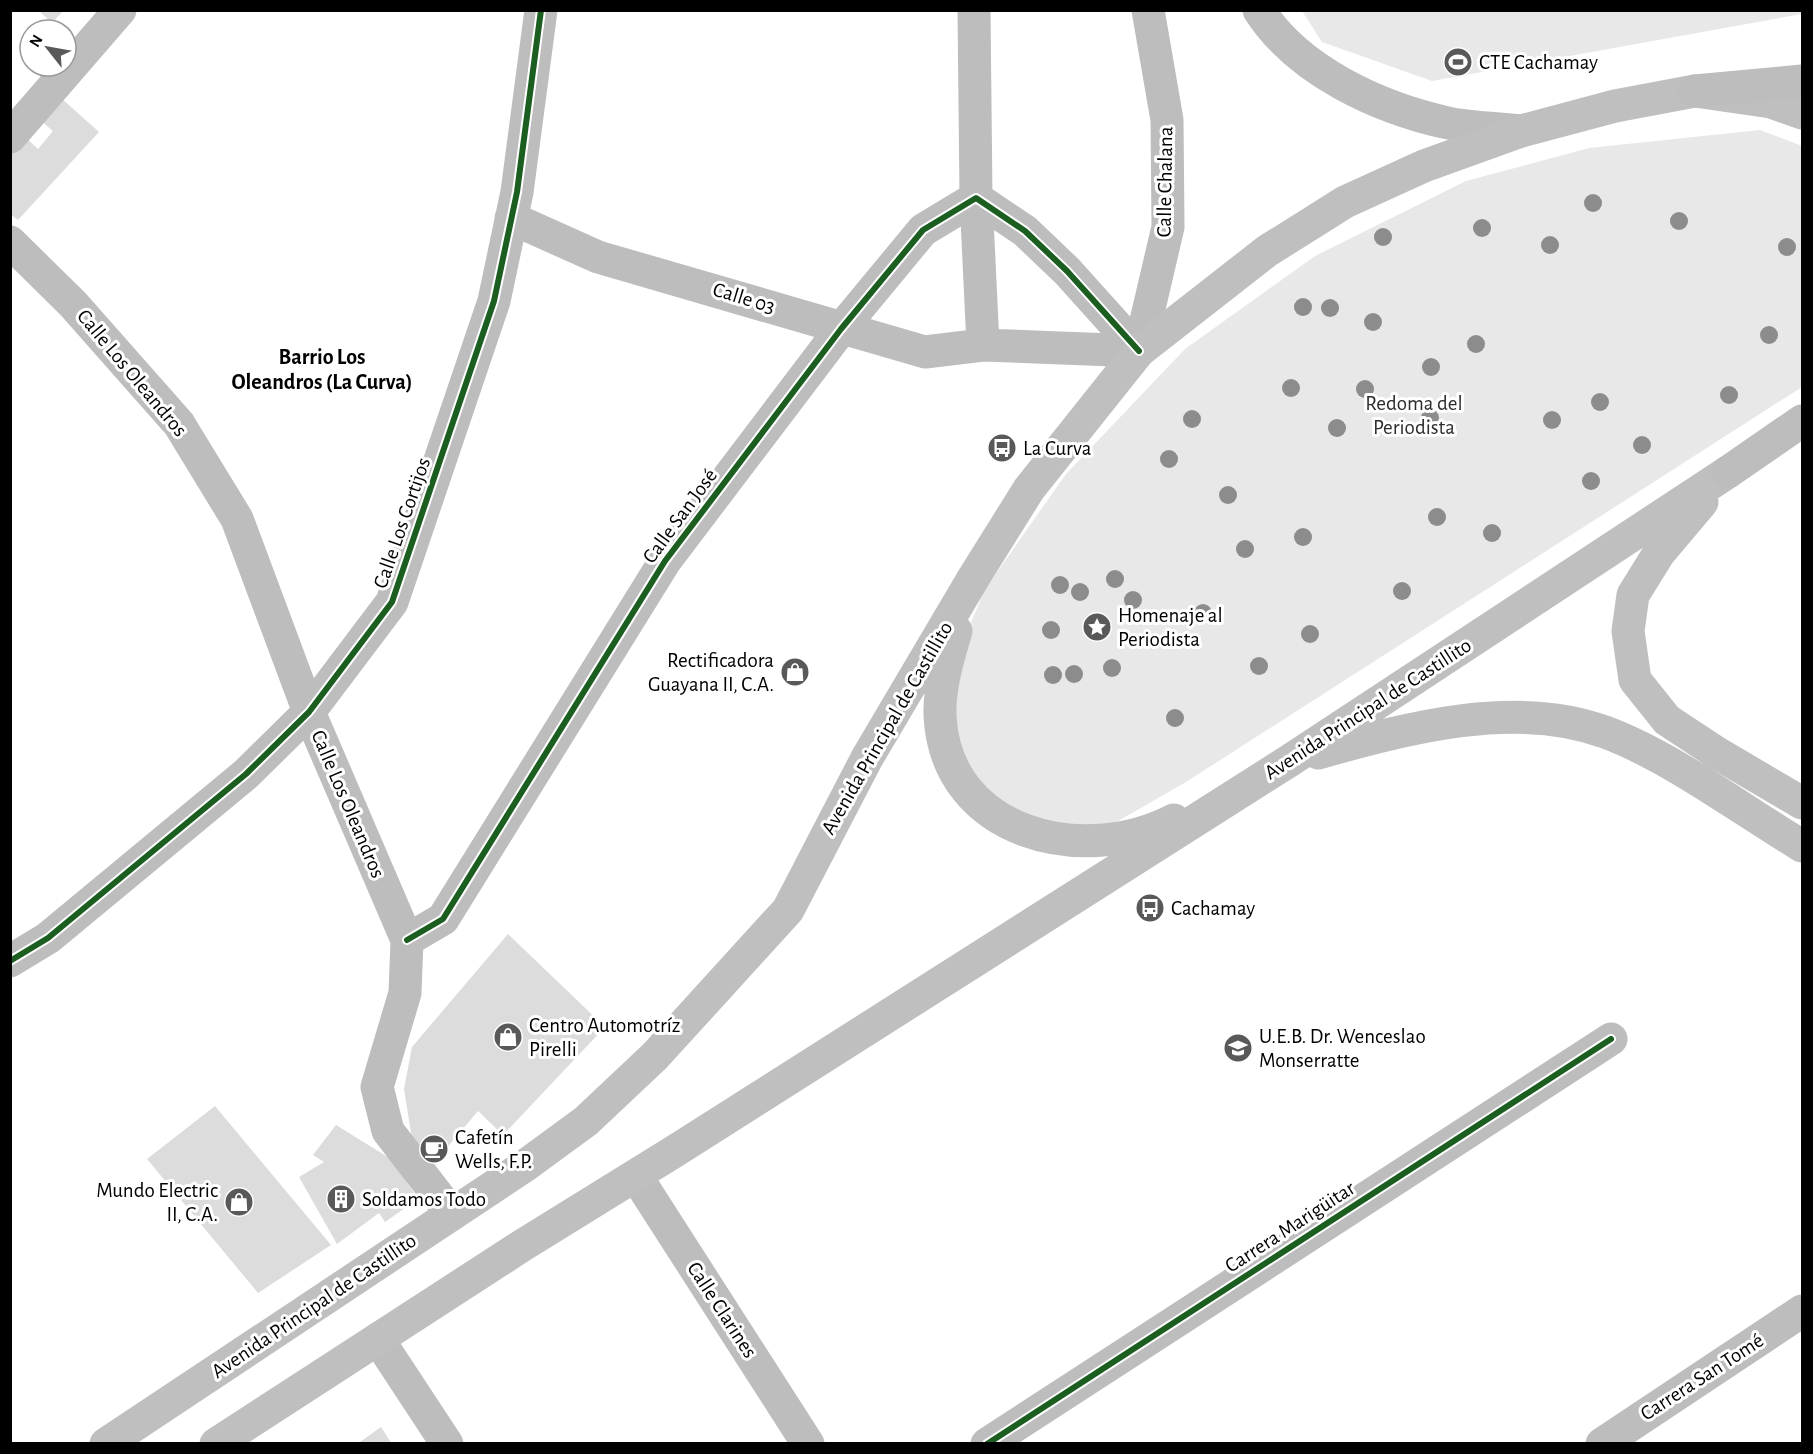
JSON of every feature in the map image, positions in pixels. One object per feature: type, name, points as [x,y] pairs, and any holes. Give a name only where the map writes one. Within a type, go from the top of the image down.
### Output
[{"type":"main road","name":"Avenida Principal de Castillito","points":[[106,1443],[526,1165],[586,1121],[655,1056],[788,909],[867,758],[1029,489],[1139,351],[1267,251],[1345,202],[1424,166],[1521,131],[1615,106],[1695,91],[1771,102],[1803,113]]},
{"type":"main road","points":[[1803,404],[1728,472],[1659,553],[1634,595],[1628,631],[1635,680],[1667,720],[1717,753],[1803,803]]},
{"type":"main road","name":"Avenida Principal de Castillito","points":[[216,1443],[1289,761],[1728,472]]},
{"type":"main road","points":[[974,577],[945,664],[940,716],[949,756],[970,796],[996,818],[1035,834],[1080,843],[1132,834],[1169,823],[1289,761],[1406,731],[1465,722],[1538,717],[1605,732],[1669,764],[1803,846]]},
{"type":"street","points":[[10,137],[120,10]]},
{"type":"street","name":"Calle Los Cortijos","points":[[10,962],[48,938],[246,774],[309,712],[392,602],[494,301],[511,218],[541,10]]},
{"type":"street","points":[[974,10],[976,198],[983,345]]},
{"type":"street","name":"Calle Chalana","points":[[1139,351],[1168,227],[1167,120],[1148,10]]},
{"type":"street","points":[[1259,10],[1271,29],[1320,70],[1382,104],[1448,123],[1521,131]]},
{"type":"street","points":[[1695,91],[1803,81]]},
{"type":"street","points":[[976,198],[1025,231],[1067,271],[1139,351]]},
{"type":"street","name":"Calle San José","points":[[407,940],[443,919],[665,561],[841,329],[923,230],[976,198]]},
{"type":"street","name":"Calle 03","points":[[511,218],[598,257],[730,293],[841,329],[925,352],[983,345],[1139,351]]},
{"type":"street","name":"Calle Los Oleandros","points":[[10,242],[73,304],[179,424],[237,519],[309,712],[407,940],[405,993],[377,1088],[388,1131],[452,1214]]},
{"type":"street","points":[[1728,472],[1803,422]]},
{"type":"street","name":"Carrera Marigüitar","points":[[987,1443],[1611,1039]]},
{"type":"street","name":"Calle Clarines","points":[[636,1176],[808,1443]]},
{"type":"street","name":"Carrera San Tomé","points":[[1602,1443],[1803,1311]]},
{"type":"street","points":[[378,1339],[447,1443]]},
{"type":"green space","name":"CTE Cachamay","points":[[1802,10],[1802,14],[1432,81],[1322,42],[1302,11]]},
{"type":"green space","name":"Redoma del Periodista","points":[[1760,130],[1802,146],[1802,387],[1186,782],[1080,843],[1004,821],[956,743],[955,661],[985,589],[1066,474],[1185,349],[1315,256],[1466,181],[1589,148]]},
{"type":"building","points":[[38,10],[64,10],[57,18],[47,18]]},
{"type":"building","points":[[61,98],[99,132],[18,220],[10,214],[10,156],[26,138],[38,149],[53,131],[40,120]]},
{"type":"building","name":"Centro Automotríz Pirelli","points":[[508,934],[605,1027],[503,1135],[478,1111],[434,1163],[412,1139],[404,1089],[412,1047]]},
{"type":"building","name":"Mundo Electric II, C.A.","points":[[215,1106],[331,1245],[258,1293],[147,1159]]},
{"type":"building","points":[[336,1125],[391,1159],[418,1199],[385,1222],[379,1213],[337,1244],[299,1177],[324,1162],[313,1155]]},
{"type":"building","points":[[381,1427],[392,1444],[357,1444]]},
{"type":"cycle path","points":[[10,961],[48,938],[246,774],[309,712],[392,602],[494,301],[517,192],[541,10]]},
{"type":"cycle path","points":[[407,940],[443,919],[665,561],[841,329],[923,230],[976,198],[1025,231],[1067,271],[1139,351]]},
{"type":"cycle path","points":[[987,1444],[1611,1039]]},
{"type":"place","name":"CTE Cachamay","points":[[1458,62]]},
{"type":"place","name":"La Curva","points":[[1002,448]]},
{"type":"place","name":"Homenaje al Periodista","points":[[1097,627]]},
{"type":"place","name":"Rectificadora Guayana II, C.A.","points":[[795,672]]},
{"type":"place","name":"Cachamay","points":[[1150,908]]},
{"type":"place","name":"Centro Automotríz Pirelli","points":[[508,1037]]},
{"type":"place","name":"U.E.B. Dr. Wenceslao Monserratte","points":[[1238,1048]]},
{"type":"place","name":"Cafetín Wells, F.P.","points":[[434,1149]]},
{"type":"place","name":"Soldamos Todo","points":[[341,1199]]},
{"type":"place","name":"Mundo Electric II, C.A.","points":[[239,1202]]},
{"type":"district","name":"Barrio Los Oleandros (La Curva)","points":[[322,370]]}]
